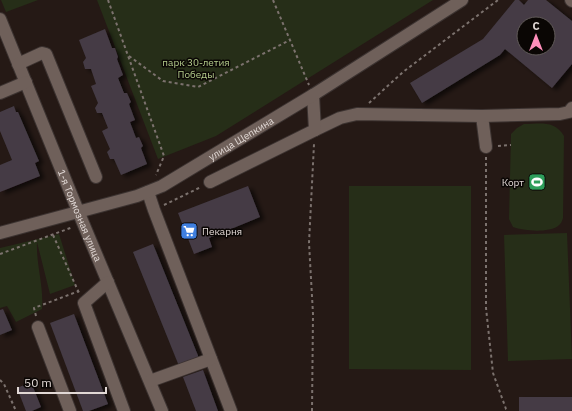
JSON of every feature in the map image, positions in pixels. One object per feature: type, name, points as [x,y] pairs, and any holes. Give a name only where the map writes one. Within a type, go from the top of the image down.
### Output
[{"type":"street","name":"улица Щепкина","points":[[0,233],[148,192],[162,186],[313,95],[462,0]]},
{"type":"street","name":"1-я Тормозная улица","points":[[0,18],[161,410]]},
{"type":"street","points":[[18,64],[42,53],[46,54],[96,177]]},
{"type":"street","points":[[0,93],[26,82]]},
{"type":"street","points":[[313,95],[315,130]]},
{"type":"street","points":[[210,182],[348,115],[482,116],[560,114],[569,112],[572,108]]},
{"type":"street","points":[[482,116],[486,147]]},
{"type":"street","points":[[148,192],[231,411]]},
{"type":"street","points":[[108,282],[84,304],[124,411]]},
{"type":"street","points":[[38,327],[70,411]]},
{"type":"street","points":[[150,381],[211,359]]},
{"type":"path","points":[[108,0],[164,156],[148,192]]},
{"type":"path","points":[[273,0],[313,95]]},
{"type":"path","points":[[357,114],[403,72],[498,0]]},
{"type":"path","points":[[128,56],[163,81],[198,87],[290,40]]},
{"type":"path","points":[[312,411],[314,314],[309,243],[315,130]]},
{"type":"path","points":[[508,411],[493,373],[486,308],[486,147],[511,146]]},
{"type":"path","points":[[154,210],[210,182]]},
{"type":"path","points":[[0,254],[84,224]]},
{"type":"path","points":[[53,235],[84,304]]},
{"type":"path","points":[[38,327],[34,308],[79,291]]},
{"type":"path","points":[[0,380],[4,384],[16,411]]},
{"type":"green space","points":[[1,0],[38,0],[6,12]]},
{"type":"green space","name":"парк 30-летия Победы","points":[[97,0],[433,0],[216,136],[158,159]]},
{"type":"green space","name":"Корт","points":[[524,124],[551,125],[556,127],[564,136],[563,218],[559,225],[548,230],[536,231],[513,227],[509,219],[511,134]]},
{"type":"green space","points":[[349,186],[471,186],[471,370],[349,369]]},
{"type":"green space","points":[[567,233],[572,359],[508,361],[504,235]]},
{"type":"green space","points":[[59,234],[75,285],[50,294],[37,242],[42,292],[42,309],[16,322],[7,306],[0,308],[0,248]]},
{"type":"building","points":[[515,0],[519,0],[524,5],[528,0],[546,0],[572,21],[572,64],[552,88],[505,49],[500,55],[422,103],[410,83],[483,39]]},
{"type":"building","points":[[105,29],[112,48],[115,48],[118,57],[117,59],[123,75],[118,78],[124,93],[127,93],[131,102],[129,104],[135,120],[130,122],[136,138],[139,137],[143,146],[141,148],[147,164],[121,175],[114,159],[110,159],[107,152],[110,149],[102,131],[108,128],[102,113],[97,113],[95,108],[98,103],[91,86],[96,84],[91,69],[85,69],[83,62],[86,58],[79,40]]},
{"type":"building","points":[[14,106],[39,161],[35,163],[40,176],[0,192],[0,165],[12,160],[0,131],[0,112]]},
{"type":"building","points":[[248,186],[260,217],[209,238],[212,247],[194,254],[178,213]]},
{"type":"building","points":[[153,244],[199,358],[179,366],[133,252]]},
{"type":"building","points":[[3,309],[12,330],[0,335],[0,310]]},
{"type":"building","points":[[74,314],[108,404],[89,411],[83,411],[50,323]]},
{"type":"building","points":[[203,370],[218,411],[196,411],[183,377]]},
{"type":"building","points":[[31,382],[41,407],[32,411],[26,411],[17,388]]},
{"type":"building","points":[[519,397],[572,397],[572,411],[519,411]]},
{"type":"place","name":"Корт","points":[[537,182]]},
{"type":"place","name":"Пекарня","points":[[189,231]]}]
